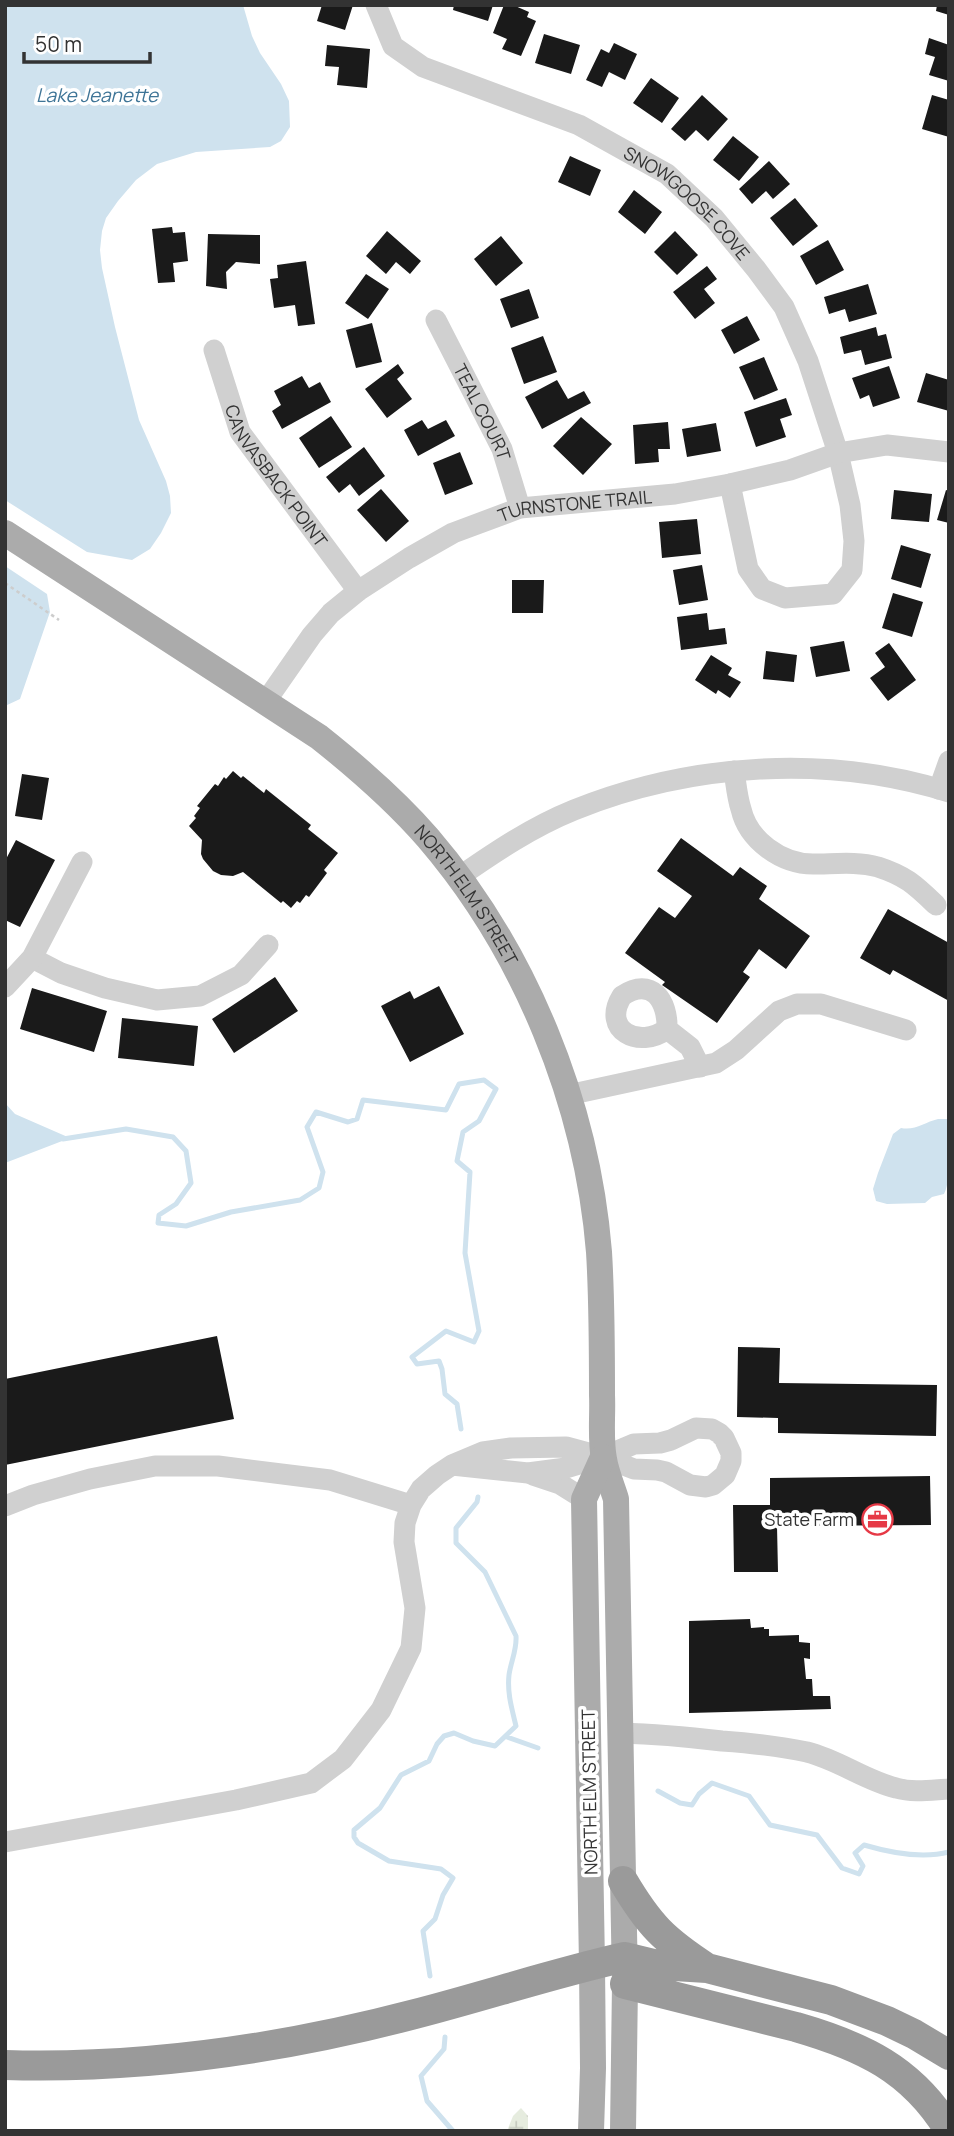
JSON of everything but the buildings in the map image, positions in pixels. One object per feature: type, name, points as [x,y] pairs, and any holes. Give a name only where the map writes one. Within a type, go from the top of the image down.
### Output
[{"type":"highway","points":[[623,1881],[655,1929],[707,1968]]},
{"type":"highway","points":[[5,2065],[187,2057],[303,2039],[414,2014],[592,1965],[625,1971],[821,2035],[867,2053],[901,2074],[915,2087],[935,2108],[949,2130]]},
{"type":"highway","points":[[625,1971],[657,1965],[707,1968],[805,1993],[860,2010],[915,2034],[949,2055]]},
{"type":"main road","name":"NORTH ELM STREET","points":[[5,533],[266,701],[319,737],[362,771],[397,804],[459,877],[489,922],[544,1030],[568,1095],[586,1162],[598,1251],[603,1457],[616,1499],[625,1971],[624,2131]]},
{"type":"main road","name":"NORTH ELM STREET","points":[[591,2131],[592,1965],[584,1499],[603,1457]]},
{"type":"street","name":"SNOWGOOSE COVE","points":[[376,5],[393,46],[423,67],[579,125],[667,174],[714,218],[784,307],[808,361],[838,453],[850,505],[854,541],[852,570],[833,594],[785,598],[762,589],[748,569],[730,484]]},
{"type":"street","name":"TEAL COURT","points":[[436,320],[502,449],[520,508]]},
{"type":"street","name":"CANVASBACK POINT","points":[[214,349],[240,432],[358,591]]},
{"type":"street","name":"TURNSTONE TRAIL","points":[[266,701],[312,635],[331,613],[358,591],[453,533],[520,508],[675,494],[790,470],[838,453],[887,445],[949,452]]},
{"type":"street","points":[[459,877],[503,846],[572,811],[613,796],[667,782],[734,771],[816,769],[860,773],[944,790],[949,761]]},
{"type":"street","points":[[734,771],[741,811],[752,833],[776,855],[809,864],[846,863],[876,866],[909,879],[936,905]]},
{"type":"street","points":[[5,987],[32,958],[82,862]]},
{"type":"street","points":[[32,958],[61,973],[106,988],[157,1000],[200,996],[241,975],[268,945]]},
{"type":"street","points":[[568,1095],[716,1063],[779,1011],[797,1004],[821,1004],[906,1030]]},
{"type":"street","points":[[667,1029],[690,1047],[700,1067]]},
{"type":"street","points":[[5,1842],[236,1800],[311,1783],[343,1759],[381,1710],[411,1648],[415,1608],[404,1542],[405,1523],[411,1505],[421,1489],[452,1465],[482,1452],[511,1448],[566,1447],[603,1457],[634,1469],[666,1472],[698,1487],[720,1481],[731,1461],[729,1445],[724,1438],[712,1429],[704,1428],[689,1430],[660,1443],[634,1444],[603,1457],[566,1468],[528,1473]]},
{"type":"street","points":[[452,1465],[528,1473],[560,1484],[584,1499]]},
{"type":"street","points":[[5,1506],[33,1494],[155,1466],[218,1466],[330,1480],[411,1505]]},
{"type":"street","points":[[621,1733],[656,1734],[806,1752],[832,1759],[878,1783],[898,1789],[949,1789]]},
{"type":"path","points":[[5,583],[59,620]]},
{"type":"green space","points":[[521,2108],[528,2116],[528,2131],[507,2131],[513,2116]]},
{"type":"water","name":"Lake Jeanette","points":[[5,5],[243,5],[260,53],[289,101],[290,127],[281,141],[270,147],[196,152],[157,164],[136,180],[106,218],[100,250],[115,327],[139,420],[170,496],[171,513],[161,533],[150,549],[132,560],[87,552],[5,500]]},
{"type":"water","points":[[5,566],[47,594],[50,612],[20,699],[5,706]]},
{"type":"water","points":[[5,1103],[15,1114],[70,1138],[5,1163]]},
{"type":"water","points":[[938,1119],[949,1119],[949,1169],[944,1194],[932,1197],[925,1203],[887,1204],[876,1201],[873,1189],[893,1134],[901,1128],[915,1127]]},
{"type":"waterway","points":[[63,1139],[126,1129],[173,1137],[186,1151],[191,1183],[176,1204],[159,1215],[158,1223],[186,1226],[231,1212],[300,1200],[319,1188],[323,1172],[307,1127],[316,1112],[348,1122],[357,1119],[363,1100],[446,1110],[459,1084],[484,1080],[496,1089],[479,1121],[463,1132],[457,1161],[470,1172],[465,1253],[479,1331],[474,1342],[446,1331],[412,1357],[417,1364],[439,1361],[445,1394],[457,1404],[461,1429]]},
{"type":"waterway","points":[[430,1976],[423,1931],[435,1919],[443,1895],[453,1878],[441,1869],[389,1861],[358,1843],[354,1830],[380,1808],[401,1775],[429,1761],[444,1736],[454,1733],[495,1746],[516,1726],[509,1682],[516,1636],[485,1572],[456,1543],[456,1528],[478,1497]]},
{"type":"waterway","points":[[507,1737],[538,1748]]},
{"type":"waterway","points":[[658,1791],[680,1803],[692,1805],[699,1794],[712,1783],[749,1796],[770,1825],[817,1835],[842,1868],[859,1874],[863,1866],[855,1853],[864,1845],[906,1854],[949,1852]]},
{"type":"waterway","points":[[445,2037],[444,2049],[421,2076],[427,2101],[453,2131]]},
{"type":"place","name":"State Farm","points":[[877,1519]]}]
